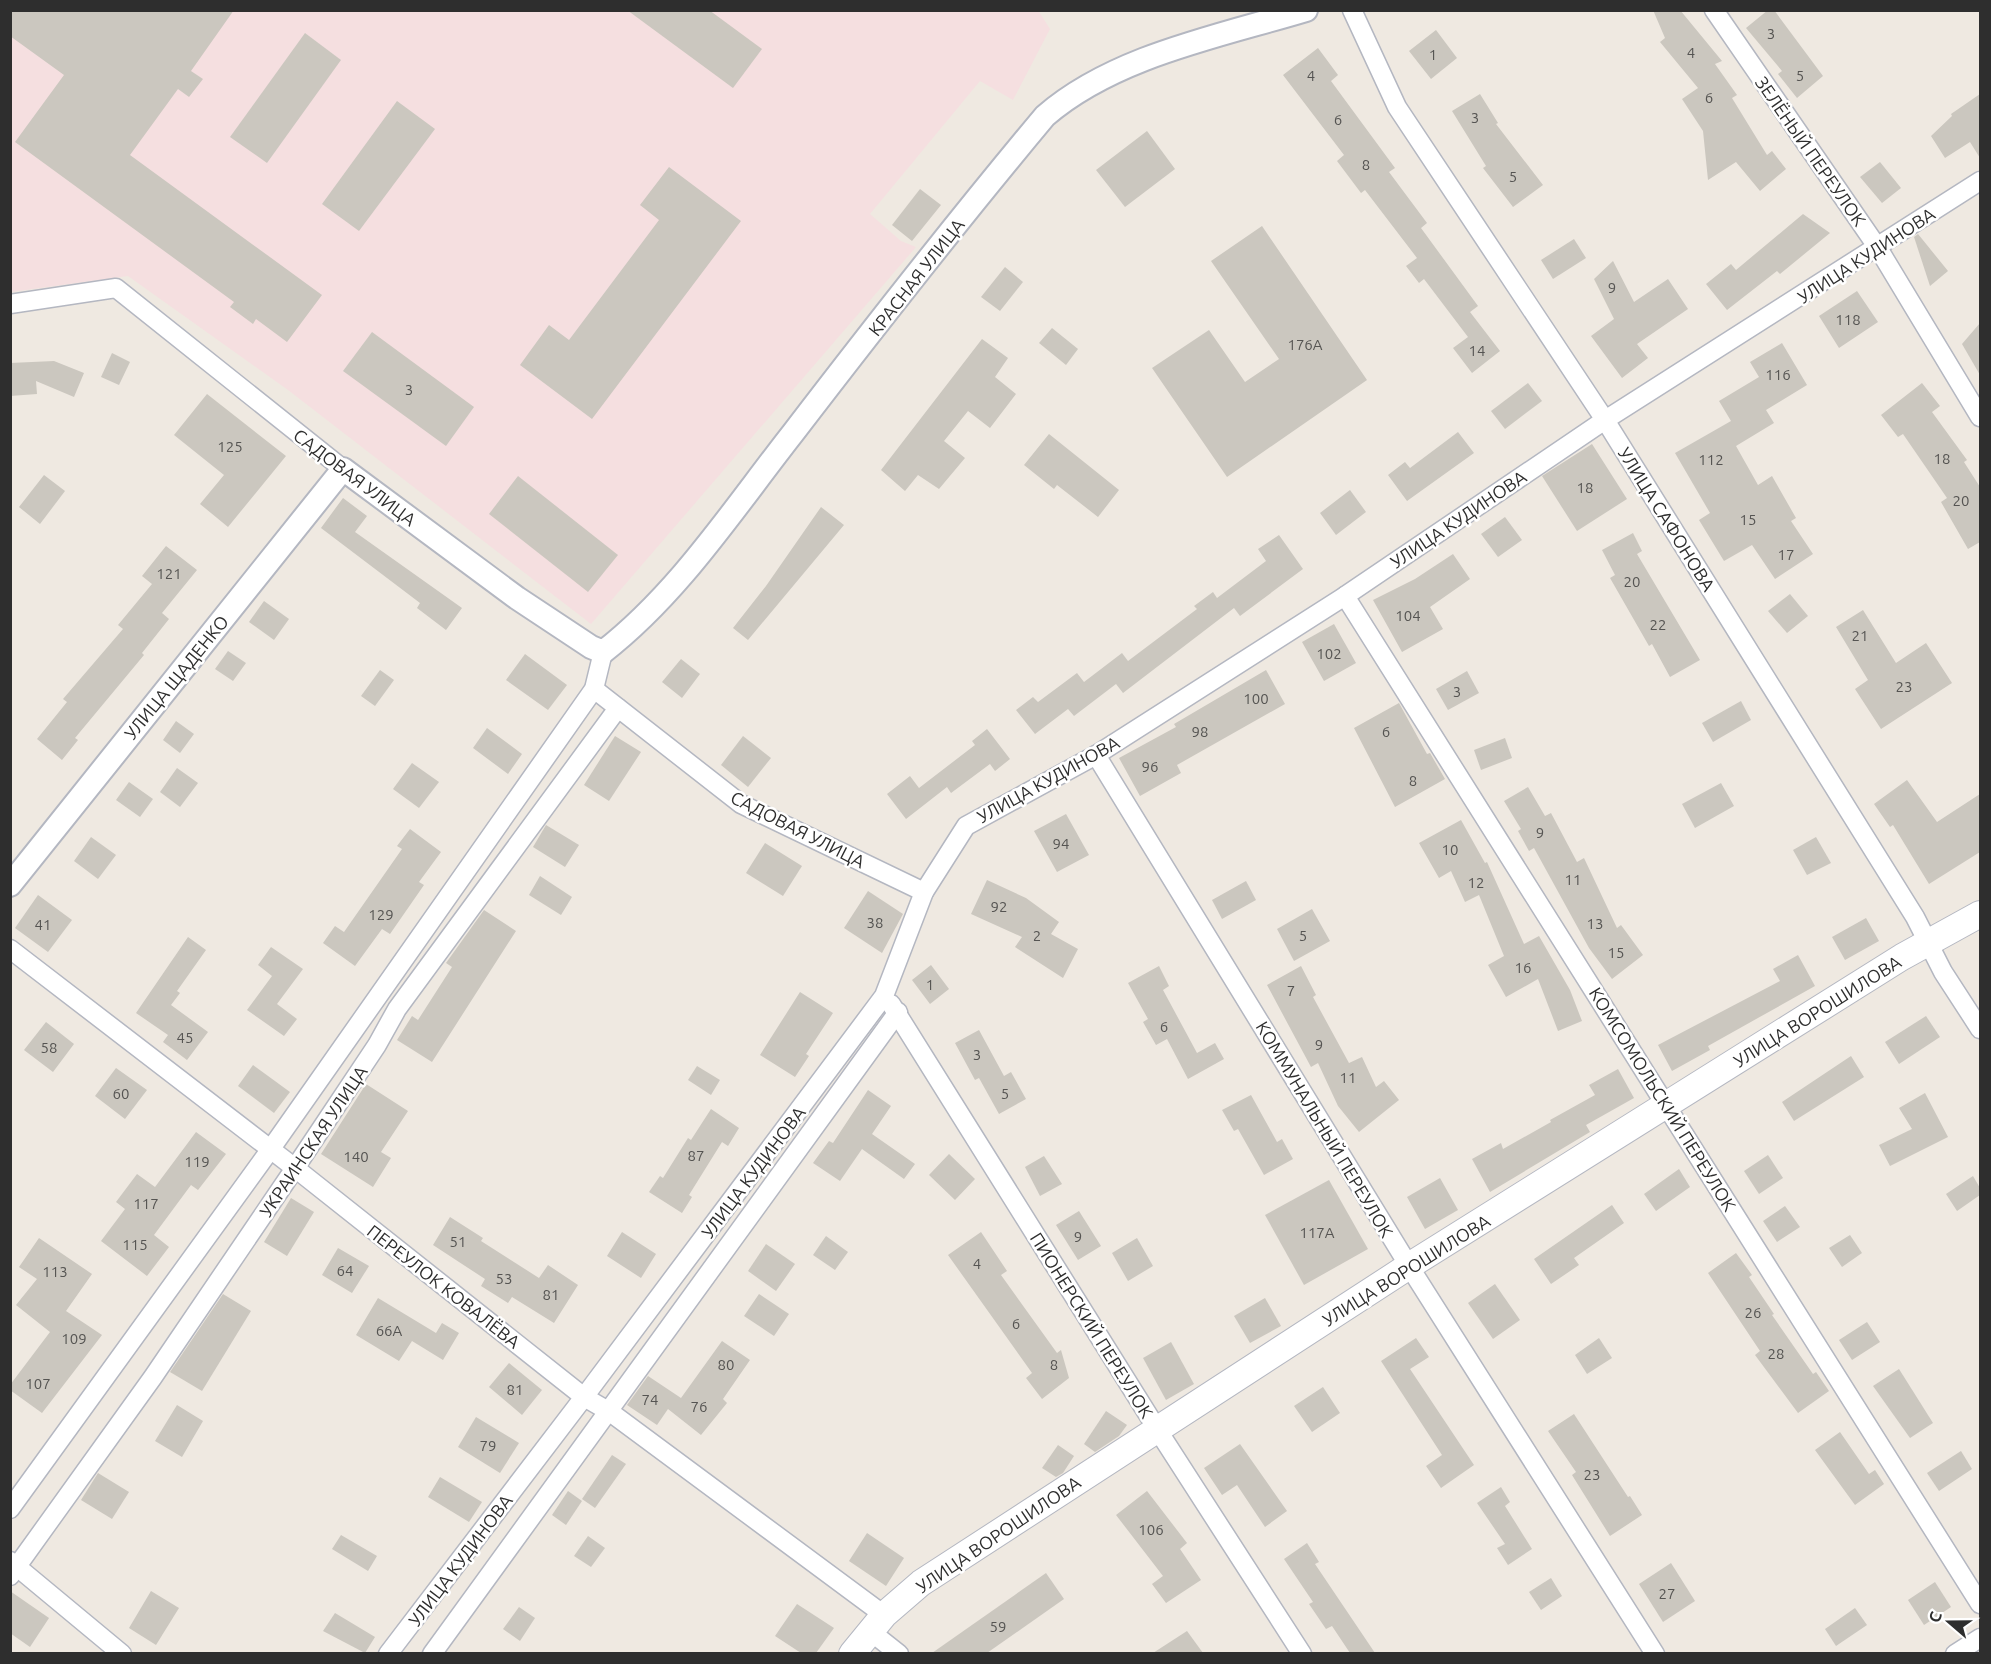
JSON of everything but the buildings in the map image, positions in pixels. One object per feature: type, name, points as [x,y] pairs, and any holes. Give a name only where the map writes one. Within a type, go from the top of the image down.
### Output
[{"type":"main road","name":"УЛИЦА ВОРОШИЛОВА","points":[[852,1653],[877,1623],[921,1583],[1409,1266],[1928,941],[1980,914]]},
{"type":"street","name":"КРАСНАЯ УЛИЦА","points":[[603,652],[643,619],[715,534],[923,266],[1045,116],[1063,101],[1105,76],[1193,44],[1306,10]]},
{"type":"street","name":"УЛИЦА САФОНОВА","points":[[1352,10],[1397,107],[1605,420],[1928,941],[1943,972],[1980,1029]]},
{"type":"street","name":"ЗЕЛЁНЫЙ ПЕРЕУЛОК","points":[[1714,10],[1878,248],[1980,417]]},
{"type":"street","name":"УЛИЦА КУДИНОВА","points":[[388,1653],[584,1397],[884,996],[924,892],[966,826],[1096,755],[1344,596],[1605,420],[1980,182]]},
{"type":"street","name":"САДОВАЯ УЛИЦА","points":[[10,304],[116,288],[343,469],[517,598],[583,642],[603,652]]},
{"type":"street","name":"УЛИЦА ЩАДЕНКО","points":[[10,885],[343,469]]},
{"type":"street","name":"КОМСОМОЛЬСКИЙ ПЕРЕУЛОК","points":[[1344,596],[1980,1604]]},
{"type":"street","name":"УКРАИНСКАЯ УЛИЦА","points":[[10,1509],[270,1150],[594,689],[603,652]]},
{"type":"street","name":"САДОВАЯ УЛИЦА","points":[[594,689],[741,804],[924,892]]},
{"type":"street","name":"УКРАИНСКАЯ УЛИЦА","points":[[13,1568],[153,1377],[378,1045],[397,1009],[618,708]]},
{"type":"street","name":"КОММУНАЛЬНЫЙ ПЕРЕУЛОК","points":[[1096,755],[1409,1266],[1656,1653]]},
{"type":"street","name":"ПЕРЕУЛОК КОВАЛЁВА","points":[[10,949],[295,1168],[584,1397],[610,1412],[877,1623],[899,1653]]},
{"type":"street","name":"ПИОНЕРСКИЙ ПЕРЕУЛОК","points":[[884,996],[898,1012],[1157,1429],[1302,1653]]},
{"type":"street","name":"УЛИЦА КУДИНОВА","points":[[432,1653],[610,1412],[898,1012]]},
{"type":"street","points":[[13,1568],[122,1653]]},
{"type":"street","points":[[1955,1653],[1980,1638]]},
{"type":"shaded area","points":[[1038,10],[1050,29],[1013,100],[980,81],[870,214],[901,241],[916,247],[591,624],[288,390],[128,276],[11,292],[10,11]]}]
